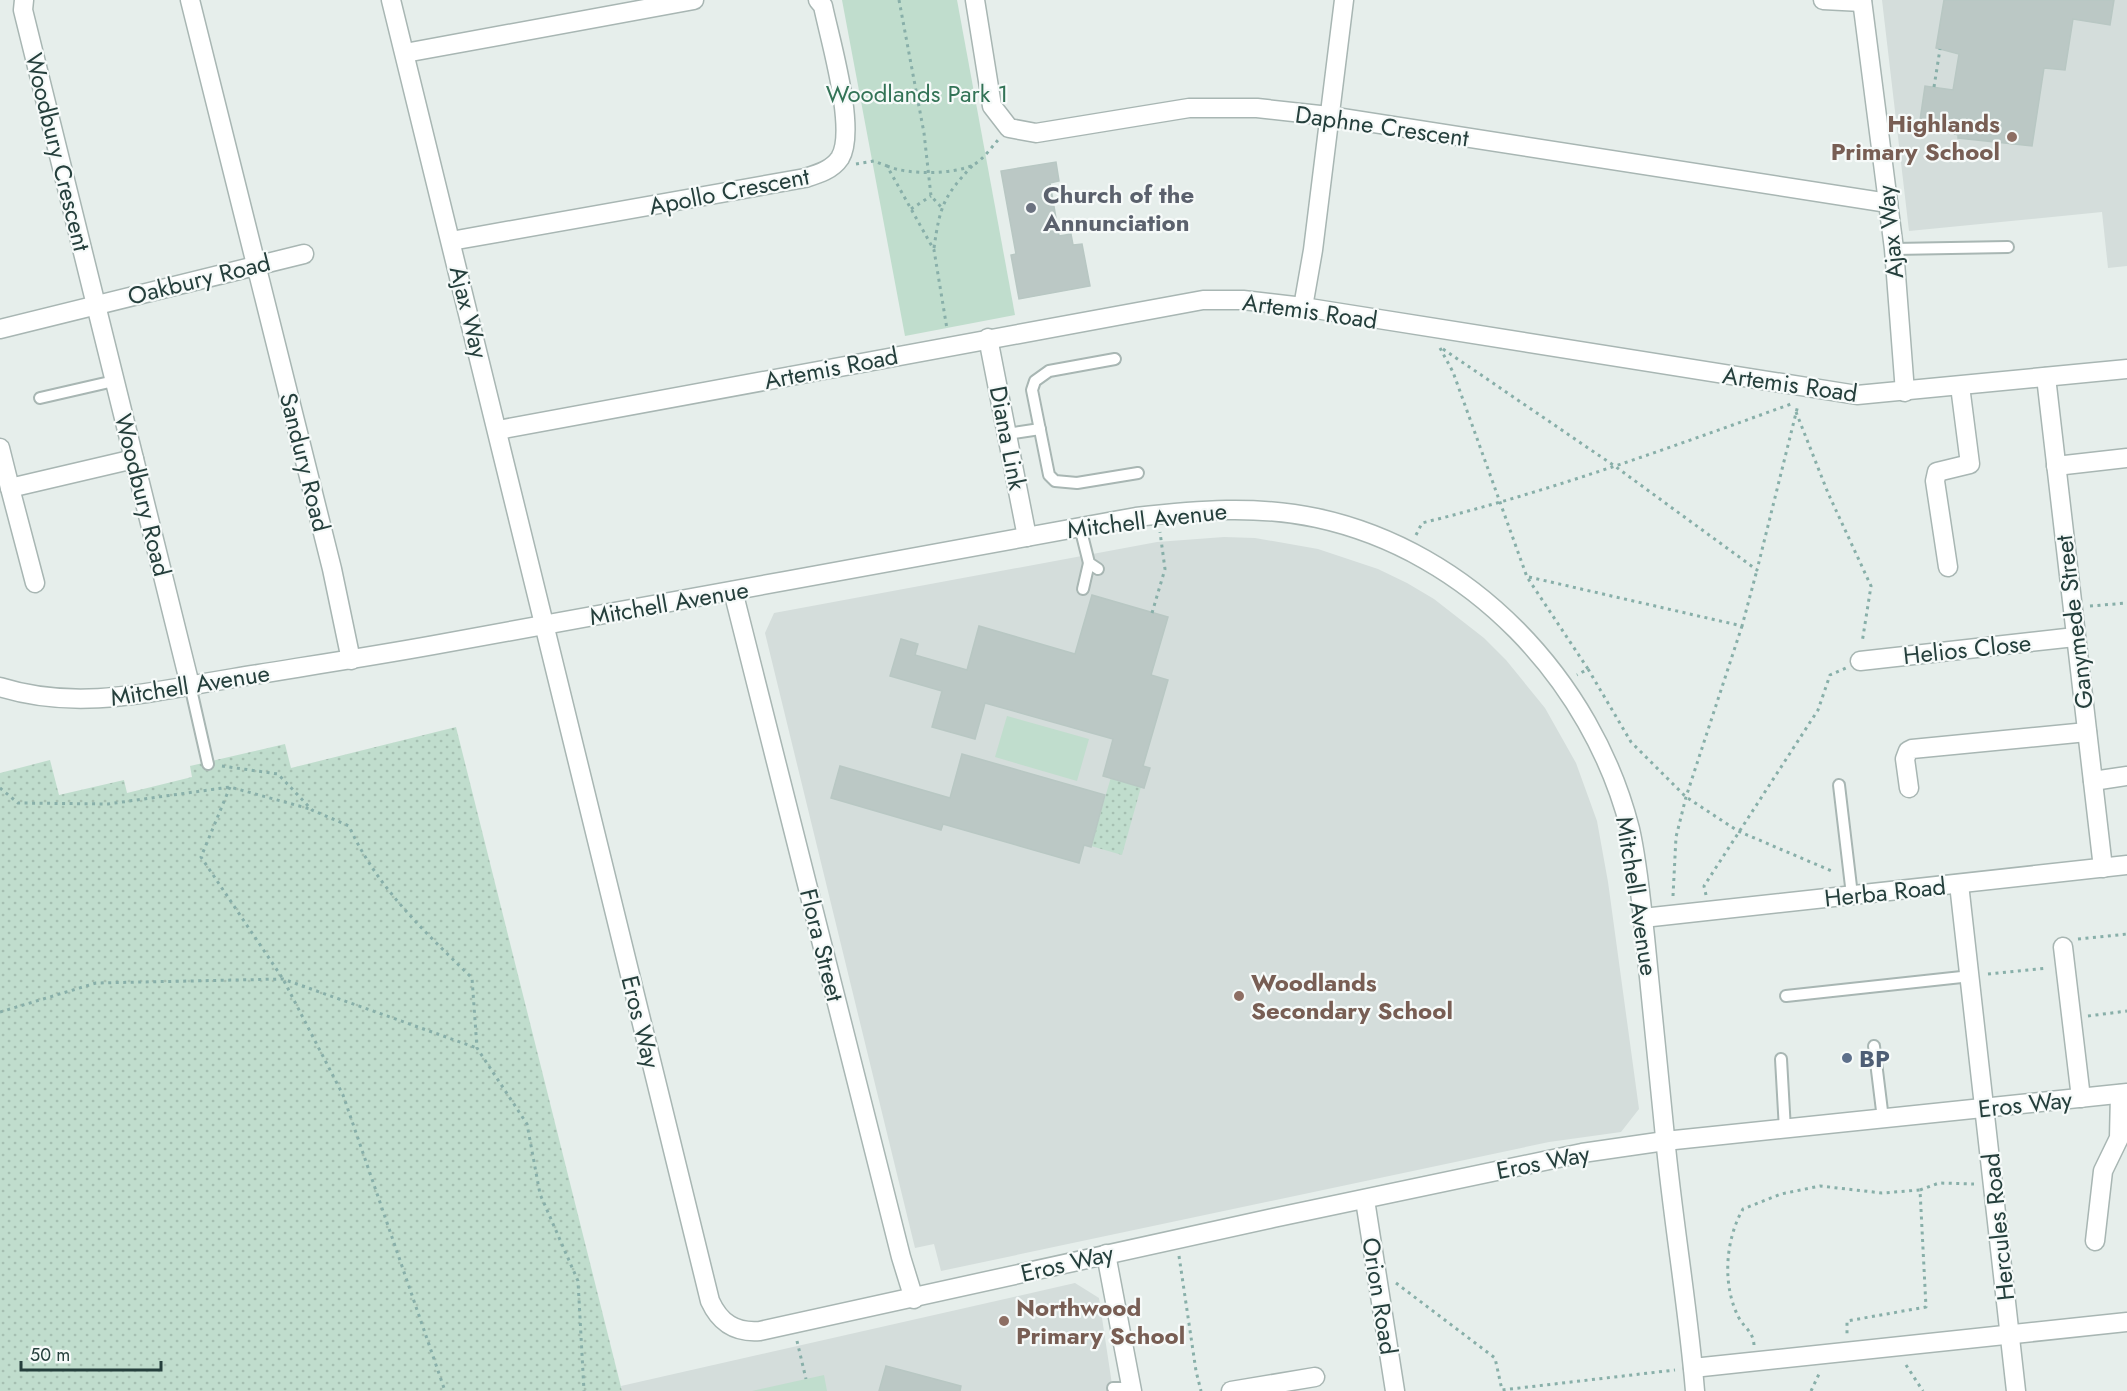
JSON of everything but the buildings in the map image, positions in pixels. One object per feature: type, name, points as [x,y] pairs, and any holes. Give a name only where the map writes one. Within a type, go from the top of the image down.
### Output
[{"type":"street","name":"Woodbury Crescent","points":[[24,0],[23,10],[95,304]]},
{"type":"street","points":[[190,0],[256,265]]},
{"type":"street","name":"Ajax Way","points":[[391,0],[544,625]]},
{"type":"street","points":[[405,53],[694,0]]},
{"type":"street","name":"Apollo Crescent","points":[[451,241],[805,178],[830,168],[840,159],[845,147],[847,122],[823,6],[818,0]]},
{"type":"street","points":[[975,0],[992,106],[1009,128]]},
{"type":"street","points":[[1303,307],[1344,0]]},
{"type":"street","points":[[1823,0],[1862,1]]},
{"type":"street","name":"Ajax Way","points":[[1862,1],[1894,249],[1905,392]]},
{"type":"street","name":"Daphne Crescent","points":[[1009,128],[1036,133],[1190,108],[1257,108],[1329,116],[1888,203]]},
{"type":"street","name":"Oakbury Road","points":[[0,329],[304,254]]},
{"type":"street","name":"Sandury Road","points":[[256,265],[332,569],[351,660]]},
{"type":"street","name":"Artemis Road","points":[[498,430],[1203,300],[1243,300],[1303,307],[1857,395],[2127,369]]},
{"type":"street","name":"Woodbury Road","points":[[95,304],[190,685]]},
{"type":"street","name":"Diana Link","points":[[988,338],[1027,537]]},
{"type":"street","name":"Ganymede Street","points":[[2046,377],[2103,868]]},
{"type":"street","points":[[1948,567],[1935,481],[1937,472],[1970,464],[1960,386]]},
{"type":"street","points":[[0,448],[35,583]]},
{"type":"street","points":[[2056,466],[2127,458]]},
{"type":"street","points":[[10,488],[134,459]]},
{"type":"street","name":"Mitchell Avenue","points":[[0,687],[23,694],[54,699],[95,700],[351,660],[1157,515],[1230,508],[1305,516],[1332,522],[1409,551],[1484,599],[1536,648],[1562,683],[1593,733],[1624,808],[1630,832],[1643,918],[1685,1369],[1695,1391]]},
{"type":"street","name":"Flora Street","points":[[733,591],[901,1257],[914,1299]]},
{"type":"street","name":"Eros Way","points":[[544,625],[710,1300],[720,1318],[742,1332],[760,1331],[914,1299],[1106,1254],[1550,1159],[1665,1141],[2123,1094]]},
{"type":"street","name":"Helios Close","points":[[1860,662],[2075,637]]},
{"type":"street","points":[[1910,788],[1905,759],[1912,748],[2087,732]]},
{"type":"street","points":[[2092,781],[2127,776]]},
{"type":"street","name":"Herba Road","points":[[1643,918],[2127,865]]},
{"type":"street","name":"Hercules Road","points":[[1959,884],[1986,1108],[2016,1391]]},
{"type":"street","points":[[2063,947],[2081,1098]]},
{"type":"street","points":[[2095,1240],[2103,1171],[2120,1132],[2123,1094]]},
{"type":"street","name":"Orion Road","points":[[1365,1200],[1395,1391]]},
{"type":"street","points":[[1106,1254],[1125,1389]]},
{"type":"street","points":[[1685,1369],[2127,1322]]},
{"type":"street","points":[[1232,1391],[1315,1377]]},
{"type":"lane","points":[[1894,249],[2008,247]]},
{"type":"lane","points":[[1114,359],[1049,370],[1040,375],[1032,390],[1049,475],[1056,481],[1077,483],[1138,473]]},
{"type":"lane","points":[[40,398],[114,381]]},
{"type":"lane","points":[[1007,434],[1040,429]]},
{"type":"lane","points":[[1080,528],[1093,566],[1083,589]]},
{"type":"lane","points":[[190,685],[208,764]]},
{"type":"lane","points":[[1839,785],[1852,896]]},
{"type":"lane","points":[[1786,996],[1971,976]]},
{"type":"lane","points":[[1874,1046],[1883,1119]]},
{"type":"lane","points":[[1781,1059],[1785,1130]]},
{"type":"path","points":[[899,0],[930,172],[931,196],[941,207]]},
{"type":"path","points":[[1934,87],[1940,49]]},
{"type":"path","points":[[934,250],[941,207],[950,190],[1009,128]]},
{"type":"path","points":[[865,162],[880,162],[900,172],[930,172],[973,165]]},
{"type":"path","points":[[887,166],[934,250],[948,329]]},
{"type":"path","points":[[911,209],[931,196]]},
{"type":"path","points":[[1757,570],[1616,467],[1439,346],[1453,372],[1527,577],[1588,669],[1631,742],[1686,798],[1738,831],[1838,873],[1851,875]]},
{"type":"path","points":[[1409,551],[1422,523],[1501,504],[1616,467],[1798,401],[1742,626],[1686,798],[1676,837],[1673,915]]},
{"type":"path","points":[[1710,911],[1704,886],[1818,710],[1830,675],[1860,662],[1871,586],[1828,493],[1796,412]]},
{"type":"path","points":[[1152,613],[1165,568],[1157,515]]},
{"type":"path","points":[[1527,577],[1742,626]]},
{"type":"path","points":[[2072,608],[2127,603]]},
{"type":"path","points":[[1562,683],[1588,669]]},
{"type":"path","points":[[208,764],[278,774],[312,810]]},
{"type":"path","points":[[230,787],[201,857],[283,979],[343,1095],[445,1391]]},
{"type":"path","points":[[0,788],[18,803],[108,804],[230,787],[312,810],[349,826],[362,855],[405,912],[472,978],[477,1048],[527,1124],[540,1194],[578,1281],[584,1391]]},
{"type":"path","points":[[2063,947],[2080,939],[2127,934]]},
{"type":"path","points":[[1971,976],[2066,966]]},
{"type":"path","points":[[0,1012],[96,983],[283,979],[477,1048]]},
{"type":"path","points":[[2072,1019],[2127,1011]]},
{"type":"path","points":[[1756,1362],[1753,1334],[1740,1320],[1728,1277],[1732,1235],[1743,1209],[1781,1194],[1820,1186],[1882,1193],[1920,1190],[1939,1183],[1982,1183]]},
{"type":"path","points":[[1847,1341],[1847,1321],[1926,1307],[1920,1190]]},
{"type":"path","points":[[1176,1239],[1201,1391]]},
{"type":"path","points":[[1377,1282],[1395,1282],[1495,1358],[1502,1390],[1685,1369]]},
{"type":"path","points":[[794,1324],[806,1379]]},
{"type":"path","points":[[1896,1347],[1923,1391]]},
{"type":"shaded area","name":"Highlands Primary School","points":[[1882,0],[2127,0],[2127,266],[2108,268],[2102,212],[1909,231]]},
{"type":"shaded area","name":"Woodlands Secondary School","points":[[1224,537],[1255,538],[1318,549],[1378,569],[1407,583],[1434,599],[1484,638],[1506,660],[1545,708],[1576,763],[1597,821],[1608,882],[1639,1109],[1621,1132],[1549,1142],[941,1271],[934,1244],[915,1248],[765,633],[774,613],[1157,542]]},
{"type":"shaded area","name":"Northwood Primary School","points":[[1075,1283],[1099,1298],[1113,1391],[622,1391],[621,1386]]},
{"type":"green space","name":"Woodlands Park 1","points":[[842,0],[957,0],[1015,315],[905,336]]},
{"type":"green space","points":[[1007,716],[1089,739],[1077,781],[995,757]]},
{"type":"green space","points":[[456,727],[622,1391],[0,1391],[0,773],[50,760],[59,795],[124,780],[127,793],[192,777],[190,766],[285,744],[291,768]]},
{"type":"green space","points":[[1111,777],[1141,787],[1122,855],[1091,846]]},
{"type":"green space","points":[[824,1375],[827,1391],[752,1391]]},
{"type":"place","name":"Highlands Primary School","points":[[2012,137]]},
{"type":"place","name":"Church of the Annunciation","points":[[1031,208]]},
{"type":"place","name":"Woodlands Secondary School","points":[[1239,996]]},
{"type":"place","name":"BP","points":[[1847,1058]]},
{"type":"place","name":"Northwood Primary School","points":[[1004,1321]]}]
